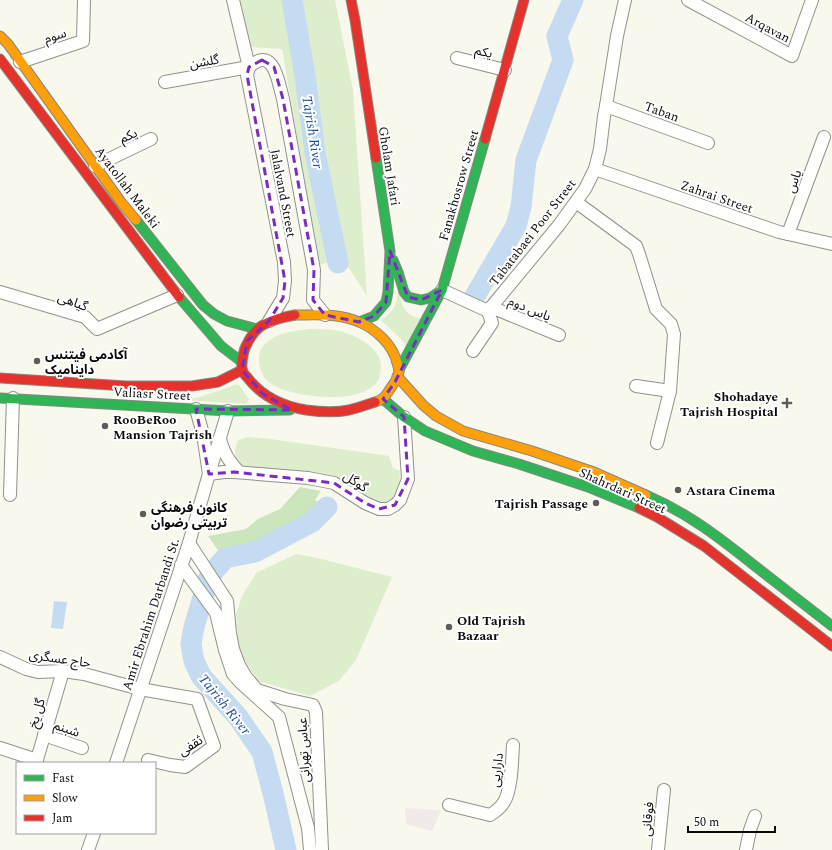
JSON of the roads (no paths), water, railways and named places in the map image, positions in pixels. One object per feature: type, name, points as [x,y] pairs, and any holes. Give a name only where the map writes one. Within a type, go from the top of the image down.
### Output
[{"type":"main road","name":"Gholam Jafari","points":[[351,0],[356,20],[390,251],[388,292],[386,302],[374,316],[359,322]]},
{"type":"main road","name":"Fanakhosrow Street","points":[[398,373],[442,290],[524,0]]},
{"type":"main road","name":"Ayatollah Maleki","points":[[0,36],[8,44],[121,202],[203,305],[226,321],[257,329]]},
{"type":"main road","name":"Ayatollah Maleki","points":[[0,60],[177,295],[221,346],[242,366]]},
{"type":"main road","points":[[390,251],[404,292],[408,297],[421,300],[430,298],[442,290]]},
{"type":"main road","points":[[295,315],[325,315],[348,318],[359,322],[376,332],[389,345],[396,358],[398,373],[395,382],[383,399],[363,406],[341,411],[322,412],[281,404],[263,394],[254,386],[242,366],[247,341],[257,329],[269,321],[295,315]]},
{"type":"main road","name":"Valiasr Street","points":[[0,378],[126,386],[192,386],[218,382],[242,366]]},
{"type":"main road","name":"Shahrdari Street","points":[[398,373],[423,405],[436,416],[463,431],[532,451],[594,472],[662,502],[690,518],[713,533],[832,626]]},
{"type":"main road","name":"Valiasr Street","points":[[0,398],[228,411],[302,409]]},
{"type":"main road","name":"Shahrdari Street","points":[[383,399],[404,417],[425,431],[473,451],[519,464],[588,487],[657,517],[682,531],[704,546],[832,646]]},
{"type":"street","name":"سوم","points":[[20,62],[83,41],[84,0]]},
{"type":"street","name":"Jalalvand Street","points":[[233,0],[249,67],[247,75],[284,262],[285,281],[283,298],[269,321]]},
{"type":"street","name":"Tabatabaei Poor Street","points":[[489,309],[559,225],[585,189],[595,170],[600,149],[617,36],[625,0]]},
{"type":"street","name":"Arqavan","points":[[688,0],[792,56],[812,0]]},
{"type":"street","name":"یکم","points":[[457,58],[505,70]]},
{"type":"street","name":"Jalalvand Street","points":[[249,67],[254,62],[262,60],[269,62],[274,67],[277,75],[283,99],[314,270],[312,300],[325,315]]},
{"type":"street","name":"گلشن","points":[[165,82],[249,67]]},
{"type":"street","name":"Taban","points":[[606,106],[708,142]]},
{"type":"street","name":"یاس","points":[[788,234],[824,137]]},
{"type":"street","name":"یکم","points":[[95,166],[151,139]]},
{"type":"street","name":"Zahrai Street","points":[[595,170],[779,232],[832,244]]},
{"type":"street","points":[[576,202],[636,246],[656,309],[671,324],[674,334],[670,391],[657,443]]},
{"type":"street","points":[[442,290],[489,309],[492,323],[473,351]]},
{"type":"street","name":"گیاهی","points":[[0,292],[85,318],[97,329],[177,295]]},
{"type":"street","name":"یاس دوم","points":[[489,309],[559,335]]},
{"type":"street","points":[[636,386],[670,391]]},
{"type":"street","points":[[10,495],[6,455],[13,398]]},
{"type":"street","name":"Amir Ebrahim Darbandi St.","points":[[196,408],[203,434],[209,474]]},
{"type":"street","name":"Amir Ebrahim Darbandi St.","points":[[116,762],[189,543],[228,411]]},
{"type":"street","name":"گوگل","points":[[209,474],[239,472],[308,478],[334,483],[365,504],[379,509],[388,509],[400,500],[408,479],[404,417]]},
{"type":"street","points":[[220,439],[227,457],[239,472]]},
{"type":"street","name":"عباس تهرانی","points":[[189,543],[227,600],[233,649],[239,665],[246,677],[258,690],[285,699],[313,705],[316,712],[322,850]]},
{"type":"street","name":"عباس تهرانی","points":[[181,565],[216,613],[225,650],[233,674],[279,717],[308,828],[310,850]]},
{"type":"street","name":"حاج عسگری","points":[[1,659],[26,670],[38,672],[63,671],[84,674],[140,689]]},
{"type":"street","name":"گل یخ","points":[[37,762],[63,671]]},
{"type":"street","name":"ثقفی","points":[[140,689],[196,699],[214,746],[185,767],[148,760]]},
{"type":"street","name":"شبنم","points":[[44,735],[82,748]]},
{"type":"street","name":"داراریی","points":[[449,805],[490,815],[504,804],[509,786],[513,745]]},
{"type":"street","points":[[0,748],[37,762]]},
{"type":"street","name":"فوقانی","points":[[658,850],[664,790]]},
{"type":"street","points":[[746,850],[750,830],[755,816]]},
{"type":"street","points":[[88,850],[94,834]]},
{"type":"water","points":[[54,601],[67,602],[63,629],[51,628]]},
{"type":"waterway","name":"Tajrish River","points":[[292,0],[305,76],[315,153],[338,263]]},
{"type":"waterway","points":[[475,296],[516,226],[521,207],[526,160],[563,60],[557,36],[573,0]]},
{"type":"waterway","name":"Tajrish River","points":[[286,850],[262,752],[238,717],[201,676],[194,661],[191,644],[194,627],[209,577],[225,558],[255,552],[312,522],[327,507]]},
{"type":"place","name":"آکادمی فیتنس داینامیک","points":[[37,361]]},
{"type":"place","name":"Shohadaye Tajrish Hospital","points":[[787,403]]},
{"type":"place","name":"RooBeRoo Mansion Tajrish","points":[[105,426]]},
{"type":"place","name":"Astara Cinema","points":[[678,490]]},
{"type":"place","name":"Tajrish Passage","points":[[596,503]]},
{"type":"place","name":"کانون فرهنگی تربیتی رضوان","points":[[143,514]]},
{"type":"place","name":"Old Tajrish Bazaar","points":[[449,627]]}]
